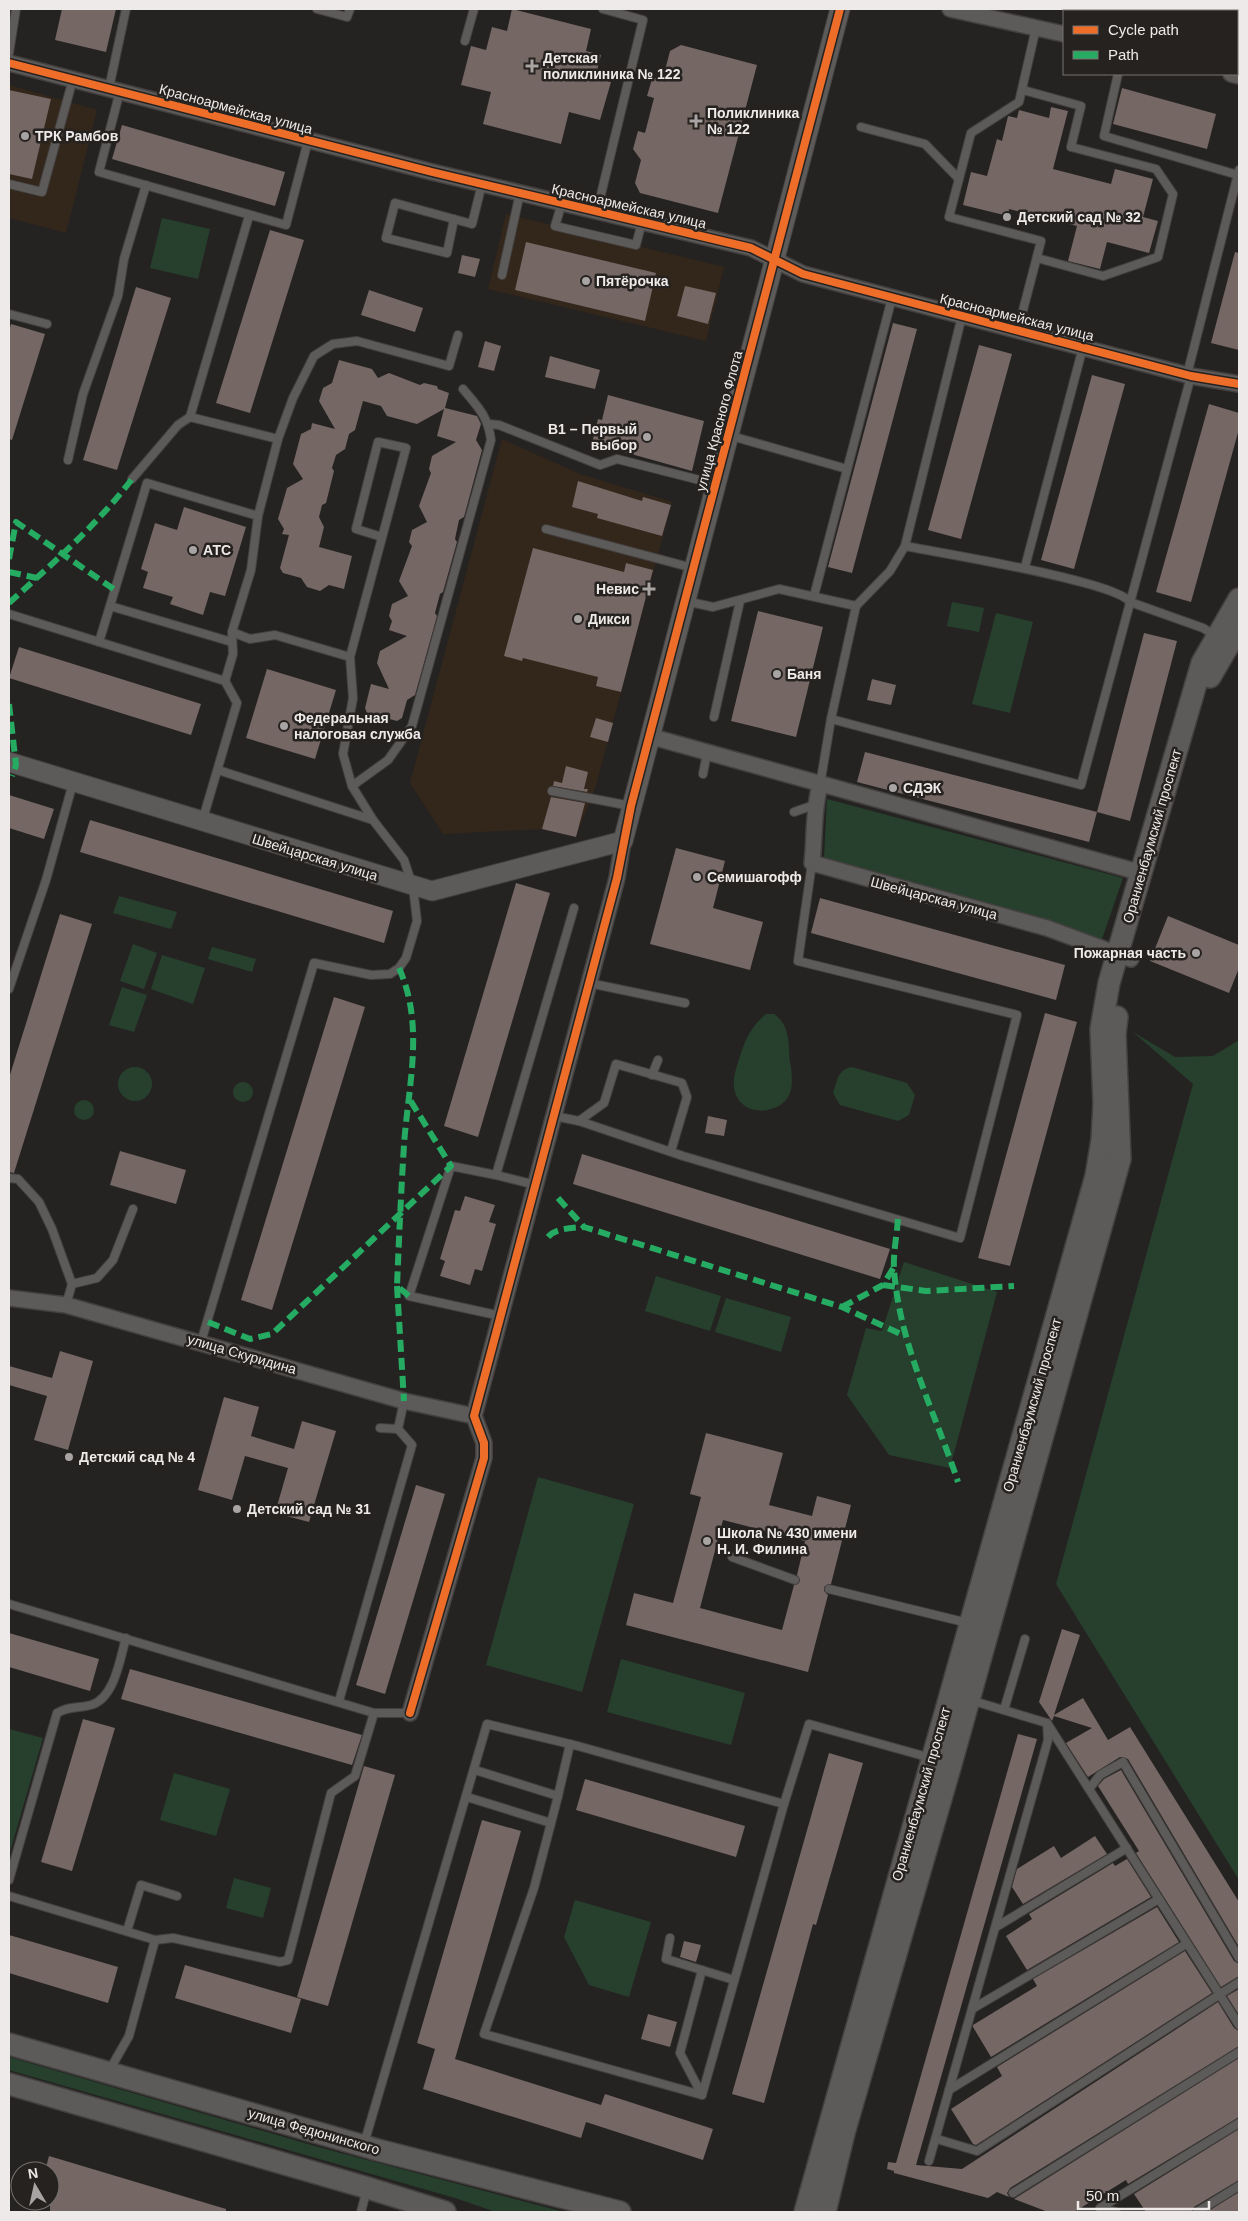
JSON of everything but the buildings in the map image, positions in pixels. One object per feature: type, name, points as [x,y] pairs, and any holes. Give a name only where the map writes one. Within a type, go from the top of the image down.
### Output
[{"type":"main road","name":"Ораниенбаумский проспект","points":[[825,2212],[941,1761],[1120,1160],[1115,1034],[1124,956],[1142,873],[1202,662],[1239,599]]},
{"type":"main road","name":"Ораниенбаумский проспект","points":[[959,1697],[970,1623],[1096,1176],[1103,1122],[1101,1030],[1109,983],[1124,956],[1206,687],[1213,670],[1239,627]]},
{"type":"main road","name":"Ораниенбаумский проспект","points":[[804,2212],[941,1761]]},
{"type":"main road","name":"улица Федюнинского","points":[[9,2044],[364,2146],[608,2211]]},
{"type":"main road","points":[[9,2084],[445,2212]]},
{"type":"street","name":"улица Красного Флота","points":[[623,841],[840,9]]},
{"type":"street","points":[[950,9],[1063,34]]},
{"type":"street","name":"Красноармейская улица","points":[[9,63],[308,141],[757,249],[774,260],[803,274],[1189,375],[1239,384]]},
{"type":"street","points":[[649,736],[1142,873]]},
{"type":"street","name":"Швейцарская улица","points":[[9,762],[413,887],[432,891],[623,841]]},
{"type":"street","points":[[812,864],[816,830],[814,805],[820,784]]},
{"type":"street","points":[[410,1713],[484,1458],[484,1443],[474,1416],[617,878],[623,841]]},
{"type":"street","name":"Швейцарская улица","points":[[812,864],[1047,928],[1124,956]]},
{"type":"street","name":"улица Скуридина","points":[[9,1298],[66,1305],[404,1401],[474,1416]]},
{"type":"lane","points":[[9,53],[16,9]]},
{"type":"lane","points":[[126,9],[115,90],[99,172],[286,225],[308,141]]},
{"type":"lane","points":[[317,9],[347,17],[350,9]]},
{"type":"lane","points":[[465,41],[474,9]]},
{"type":"lane","points":[[597,211],[643,20],[602,9]]},
{"type":"lane","points":[[1021,318],[1041,241],[949,217],[971,133],[1019,102],[1036,28]]},
{"type":"lane","points":[[831,719],[1081,785],[1189,375],[1239,172],[1104,136],[1118,75]]},
{"type":"lane","points":[[9,184],[42,192],[73,79]]},
{"type":"lane","points":[[1022,90],[1081,106],[1071,147],[1156,169],[1173,194],[1158,257],[1103,276],[1037,258]]},
{"type":"lane","points":[[861,127],[925,144],[959,179]]},
{"type":"lane","points":[[454,219],[447,253],[386,238],[395,203],[454,219],[472,224],[482,184]]},
{"type":"lane","points":[[68,460],[83,394],[118,296],[124,259],[146,185]]},
{"type":"lane","points":[[502,275],[520,193]]},
{"type":"lane","points":[[562,203],[555,226],[636,245],[642,222]]},
{"type":"lane","points":[[132,479],[178,425],[190,417],[249,216]]},
{"type":"lane","points":[[814,596],[892,298]]},
{"type":"lane","points":[[9,314],[47,324]]},
{"type":"lane","points":[[820,784],[831,719],[856,606],[890,572],[905,546],[962,316]]},
{"type":"lane","points":[[225,681],[233,654],[232,632],[251,570],[258,516],[278,439],[292,398],[314,356],[333,344],[357,341],[449,366],[458,335]]},
{"type":"lane","points":[[1024,568],[1082,347]]},
{"type":"lane","points":[[352,786],[388,760],[412,726],[490,440],[489,424],[484,414],[463,389]]},
{"type":"lane","points":[[190,417],[278,439]]},
{"type":"lane","points":[[489,424],[499,425],[600,465],[617,459],[716,484]]},
{"type":"lane","points":[[728,435],[847,469]]},
{"type":"lane","points":[[201,1342],[314,963],[371,975],[390,974],[399,968],[406,958],[417,921],[413,887],[404,860],[373,820],[352,786],[343,754],[353,698],[350,656],[406,448],[378,442],[356,529],[382,536]]},
{"type":"lane","points":[[99,642],[147,483],[258,516]]},
{"type":"lane","points":[[546,529],[693,568]]},
{"type":"lane","points":[[905,546],[1004,566],[1024,568],[1098,587],[1126,597],[1130,602],[1203,628],[1216,636]]},
{"type":"lane","points":[[685,600],[713,607],[740,602],[758,594],[779,590],[856,606]]},
{"type":"lane","points":[[714,717],[740,602]]},
{"type":"lane","points":[[110,606],[232,642]]},
{"type":"lane","points":[[9,614],[225,681],[237,702],[202,822]]},
{"type":"lane","points":[[232,632],[250,639],[274,636],[350,656]]},
{"type":"lane","points":[[702,774],[706,753]]},
{"type":"lane","points":[[218,770],[373,820]]},
{"type":"lane","points":[[9,989],[46,880],[73,782]]},
{"type":"lane","points":[[552,791],[631,806]]},
{"type":"lane","points":[[794,812],[814,805]]},
{"type":"lane","points":[[554,1116],[579,1121],[671,1151],[960,1238],[1017,1014],[798,960],[812,864]]},
{"type":"lane","points":[[496,1175],[574,908]]},
{"type":"lane","points":[[589,982],[686,1003]]},
{"type":"lane","points":[[652,1075],[658,1060]]},
{"type":"lane","points":[[579,1121],[604,1103],[616,1064],[682,1083],[687,1097],[671,1151]]},
{"type":"lane","points":[[501,1316],[409,1296],[451,1166],[536,1185]]},
{"type":"lane","points":[[9,1178],[18,1179],[39,1202],[52,1229],[72,1284],[66,1305]]},
{"type":"lane","points":[[72,1284],[97,1278],[113,1260],[134,1209]]},
{"type":"lane","points":[[398,1429],[404,1401]]},
{"type":"lane","points":[[339,1701],[412,1445],[398,1429],[380,1428]]},
{"type":"lane","points":[[732,1557],[795,1580]]},
{"type":"lane","points":[[829,1589],[970,1623]]},
{"type":"lane","points":[[9,1604],[374,1713],[410,1713]]},
{"type":"lane","points":[[9,1880],[57,1713],[68,1707],[90,1706],[101,1700],[111,1686],[126,1638]]},
{"type":"lane","points":[[1004,1710],[1025,1639]]},
{"type":"lane","points":[[959,1697],[1047,1723],[1239,2025]]},
{"type":"lane","points":[[9,1896],[155,1940],[173,1938],[280,1962],[288,1960],[331,1793],[355,1776],[374,1713]]},
{"type":"lane","points":[[929,2161],[937,2139],[1048,1740],[1047,1723]]},
{"type":"lane","points":[[364,2146],[487,1724],[570,1744],[784,1804]]},
{"type":"lane","points":[[702,2095],[784,1804],[809,1724],[941,1761]]},
{"type":"lane","points":[[570,1744],[534,1888],[484,2034],[702,2095]]},
{"type":"lane","points":[[1089,1789],[1100,1775],[1123,1762],[1239,1958]]},
{"type":"lane","points":[[475,1770],[558,1796]]},
{"type":"lane","points":[[467,1797],[551,1823]]},
{"type":"lane","points":[[996,1927],[1127,1848]]},
{"type":"lane","points":[[127,1931],[141,1885],[177,1896]]},
{"type":"lane","points":[[972,2009],[1159,1899]]},
{"type":"lane","points":[[670,1938],[666,1959],[734,1980]]},
{"type":"lane","points":[[108,2072],[129,2036],[155,1940]]},
{"type":"lane","points":[[950,2090],[1186,1944]]},
{"type":"lane","points":[[702,1970],[680,2054],[702,2095]]},
{"type":"lane","points":[[937,2139],[977,2151],[1219,1993],[1239,1982]]},
{"type":"lane","points":[[1013,2192],[1239,2052]]},
{"type":"lane","points":[[1116,2212],[1100,2208],[1239,2123]]},
{"type":"lane","points":[[1197,2212],[1239,2186]]},
{"type":"lane","points":[[361,2212],[368,2188]]},
{"type":"shaded area","points":[[9,85],[97,110],[66,233],[9,218]]},
{"type":"shaded area","points":[[506,214],[724,267],[706,341],[488,289]]},
{"type":"shaded area","points":[[502,439],[580,474],[672,502],[596,785],[576,837],[542,829],[443,834],[410,783]]},
{"type":"green space","points":[[162,218],[210,229],[198,279],[150,268]]},
{"type":"green space","points":[[952,602],[984,608],[979,632],[947,626]]},
{"type":"green space","points":[[996,613],[1033,622],[1010,713],[972,704]]},
{"type":"green space","points":[[827,799],[1123,878],[1101,942],[1048,922],[824,858]]},
{"type":"green space","points":[[119,896],[177,912],[171,929],[113,913]]},
{"type":"green space","points":[[133,944],[157,953],[144,989],[120,981]]},
{"type":"green space","points":[[212,947],[256,959],[252,972],[208,959]]},
{"type":"green space","points":[[162,955],[205,968],[193,1004],[151,989]]},
{"type":"green space","points":[[122,987],[147,995],[134,1032],[109,1025]]},
{"type":"green space","points":[[766,1014],[774,1014],[786,1030],[789,1042],[792,1086],[786,1100],[780,1105],[772,1109],[756,1110],[748,1108],[737,1097],[734,1077],[747,1039],[753,1028]]},
{"type":"green space","points":[[1133,1032],[1175,1057],[1213,1056],[1239,1040],[1239,1880],[1056,1584],[1193,1084]]},
{"type":"green space","points":[[135,1067],[142,1068],[147,1072],[151,1077],[151,1091],[147,1096],[142,1100],[135,1101],[128,1100],[123,1096],[119,1091],[118,1084],[119,1077],[123,1072],[128,1068]]},
{"type":"green space","points":[[852,1067],[907,1083],[915,1095],[909,1115],[898,1121],[840,1105],[833,1093],[841,1073],[847,1068]]},
{"type":"green space","points":[[239,1082],[247,1082],[253,1088],[253,1096],[247,1102],[239,1102],[233,1096],[233,1088]]},
{"type":"green space","points":[[80,1100],[88,1100],[94,1106],[94,1114],[88,1120],[80,1120],[74,1114],[74,1106]]},
{"type":"green space","points":[[904,1262],[997,1292],[950,1468],[889,1455],[847,1395],[866,1328],[882,1331]]},
{"type":"green space","points":[[656,1276],[721,1296],[710,1331],[645,1311]]},
{"type":"green space","points":[[726,1298],[791,1317],[781,1352],[715,1332]]},
{"type":"green space","points":[[538,1477],[634,1504],[582,1692],[486,1665]]},
{"type":"green space","points":[[621,1659],[745,1693],[731,1745],[607,1712]]},
{"type":"green space","points":[[9,1729],[43,1738],[9,1855]]},
{"type":"green space","points":[[174,1773],[230,1789],[216,1836],[160,1820]]},
{"type":"green space","points":[[234,1878],[271,1888],[263,1918],[226,1908]]},
{"type":"green space","points":[[575,1900],[651,1922],[629,1997],[589,1985],[564,1937]]},
{"type":"green space","points":[[9,2057],[318,2147],[564,2212],[496,2212],[455,2198],[9,2070]]},
{"type":"marked path","points":[[9,603],[89,528],[132,479]]},
{"type":"marked path","points":[[9,559],[16,522],[115,590]]},
{"type":"marked path","points":[[9,572],[37,578]]},
{"type":"marked path","points":[[9,704],[16,765],[12,776]]},
{"type":"marked path","points":[[399,968],[407,990],[413,1034],[413,1056],[404,1145],[397,1286],[409,1296]]},
{"type":"marked path","points":[[208,1322],[250,1339],[272,1334],[451,1166],[410,1100]]},
{"type":"marked path","points":[[558,1198],[584,1227],[842,1307],[905,1336]]},
{"type":"marked path","points":[[898,1219],[894,1269],[897,1297],[903,1324],[919,1377],[958,1482]]},
{"type":"marked path","points":[[548,1237],[560,1230],[584,1227]]},
{"type":"marked path","points":[[842,1307],[883,1285],[894,1267]]},
{"type":"marked path","points":[[883,1285],[926,1291],[1014,1286]]},
{"type":"marked path","points":[[397,1286],[404,1401]]},
{"type":"cycle path","points":[[410,1713],[484,1458],[484,1443],[474,1416],[617,878],[631,806],[840,9]]},
{"type":"cycle path","points":[[9,63],[432,172],[751,248],[803,274],[1191,376],[1239,384]]},
{"type":"place","name":"Детская поликлиника № 122","points":[[532,66]]},
{"type":"place","name":"Поликлиника № 122","points":[[696,121]]},
{"type":"place","name":"ТРК Рамбов","points":[[25,136]]},
{"type":"place","name":"Детский сад № 32","points":[[1007,217]]},
{"type":"place","name":"Пятёрочка","points":[[586,281]]},
{"type":"place","name":"В1 – Первый выбор","points":[[647,437]]},
{"type":"place","name":"АТС","points":[[193,550]]},
{"type":"place","name":"Невис","points":[[649,589]]},
{"type":"place","name":"Дикси","points":[[578,619]]},
{"type":"place","name":"Баня","points":[[777,674]]},
{"type":"place","name":"Федеральная налоговая служба","points":[[284,726]]},
{"type":"place","name":"СДЭК","points":[[893,788]]},
{"type":"place","name":"Семишагофф","points":[[697,877]]},
{"type":"place","name":"Пожарная часть","points":[[1196,953]]},
{"type":"place","name":"Детский сад № 4","points":[[69,1457]]},
{"type":"place","name":"Детский сад № 31","points":[[237,1509]]},
{"type":"place","name":"Школа № 430 имени Н. И. Филина","points":[[707,1541]]}]
